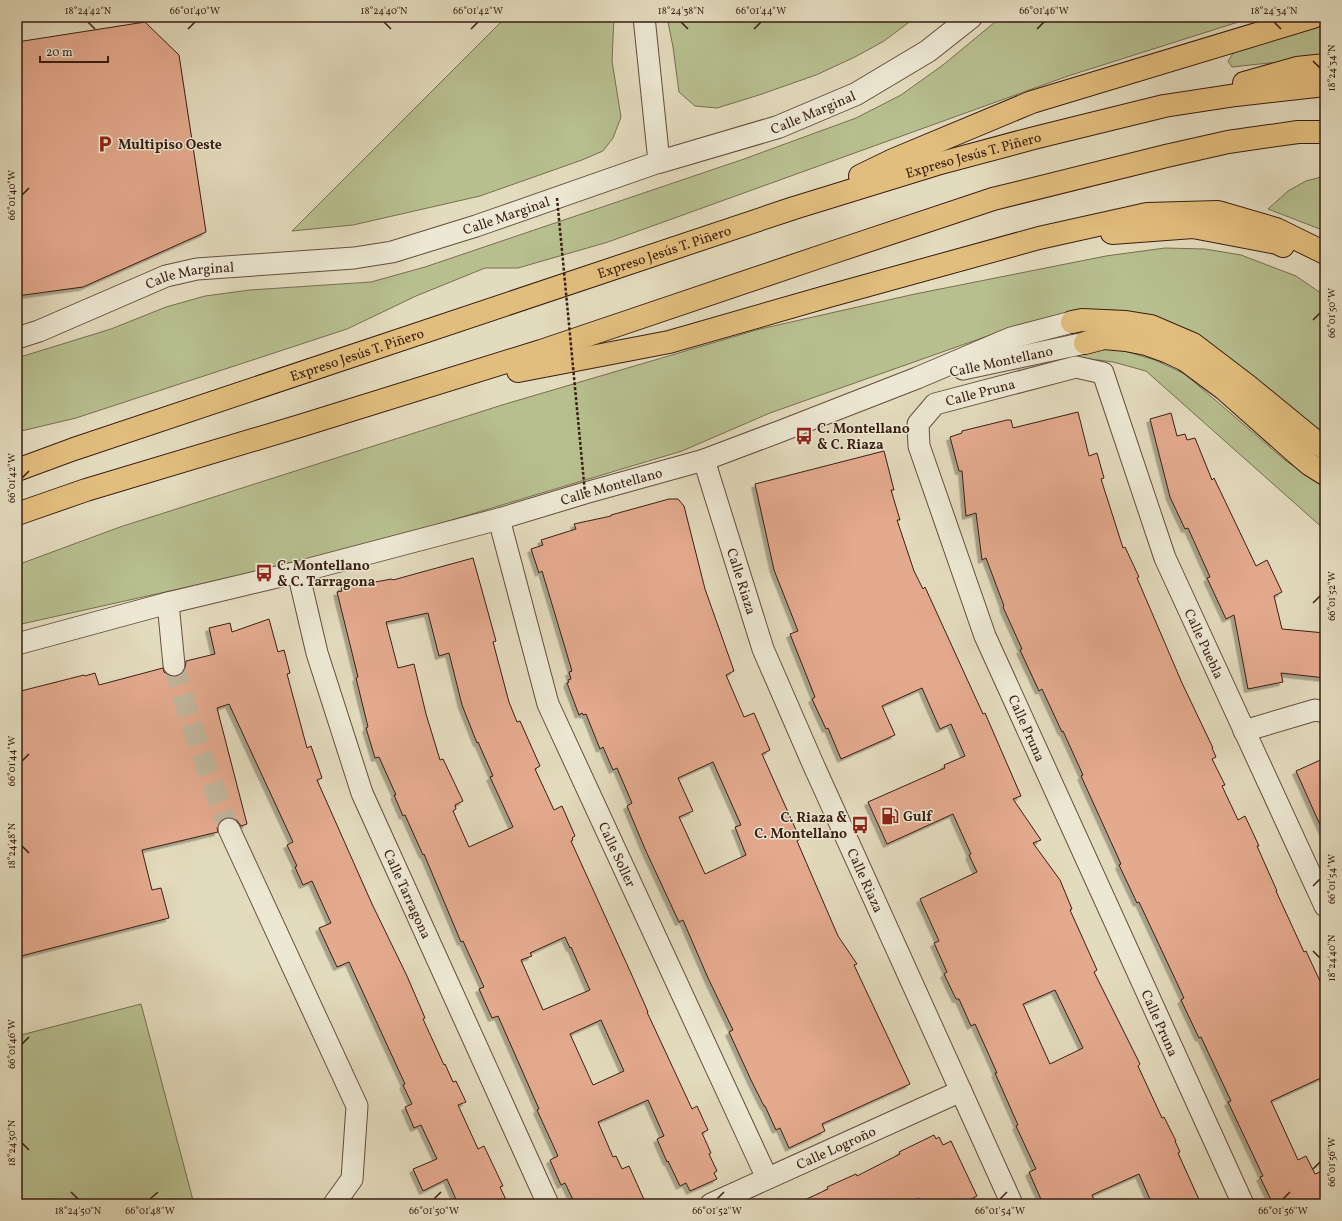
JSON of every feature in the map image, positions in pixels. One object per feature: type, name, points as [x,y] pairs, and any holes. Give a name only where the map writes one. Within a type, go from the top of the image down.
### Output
[{"type":"highway","points":[[794,208],[893,160],[1032,102],[1313,17]]},
{"type":"highway","points":[[1164,106],[1298,68],[1325,65]]},
{"type":"highway","name":"Expreso Jesús T. Piñero","points":[[17,470],[74,449],[794,208],[937,164],[1164,106],[1236,95],[1325,85]]},
{"type":"highway","points":[[17,514],[86,490],[304,425],[541,351],[836,251],[993,200],[1166,156],[1228,142],[1298,132],[1325,132]]},
{"type":"highway","points":[[415,391],[669,342],[1039,238],[1147,214],[1218,212],[1276,229],[1325,253]]},
{"type":"highway","points":[[1039,238],[1193,227],[1277,243],[1325,266]]},
{"type":"highway","points":[[1072,322],[1082,320],[1126,322],[1151,326],[1192,344],[1248,386],[1325,448]]},
{"type":"highway","points":[[1085,343],[1104,338],[1126,340],[1146,344],[1185,360],[1224,389],[1309,464],[1325,474]]},
{"type":"street","points":[[644,17],[659,162]]},
{"type":"street","name":"Calle Marginal","points":[[17,338],[39,331],[166,276],[197,269],[354,258],[392,252],[476,226],[659,162],[778,127],[856,94],[928,50],[971,17]]},
{"type":"street","name":"Calle Montellano","points":[[17,644],[168,603],[298,572],[499,519],[585,493],[704,460],[917,378],[1012,338],[1072,322]]},
{"type":"street","name":"Calle Montellano","points":[[917,378],[1085,343]]},
{"type":"street","name":"Calle Pruna","points":[[1103,373],[1076,367],[935,404],[918,424],[919,446],[985,636],[1243,1204]]},
{"type":"street","name":"Calle Puebla","points":[[1103,373],[1165,558],[1325,906]]},
{"type":"street","name":"Calle Riaza","points":[[704,460],[763,649],[1012,1204]]},
{"type":"street","name":"Calle Soller","points":[[499,519],[548,704],[767,1178]]},
{"type":"street","name":"Calle Tarragona","points":[[298,572],[317,653],[362,793],[548,1204]]},
{"type":"street","points":[[168,603],[174,665]]},
{"type":"street","points":[[1244,731],[1315,710],[1325,712]]},
{"type":"street","points":[[229,829],[357,1106],[352,1179],[334,1204]]},
{"type":"street","name":"Calle Logroño","points":[[711,1204],[961,1090]]},
{"type":"path","points":[[557,198],[585,493]]},
{"type":"green space","points":[[506,17],[614,17],[612,61],[621,117],[613,138],[603,151],[582,160],[480,196],[353,225],[292,231]]},
{"type":"green space","points":[[667,17],[916,17],[884,41],[855,57],[816,75],[717,108],[695,106],[679,92]]},
{"type":"green space","points":[[1001,17],[1254,17],[1068,76],[608,242],[518,268],[485,268],[416,296],[347,329],[76,418],[17,432],[17,358],[111,329],[166,307],[205,296],[250,290],[371,282],[425,267],[744,159],[856,118],[901,95],[943,65]]},
{"type":"green space","points":[[1325,22],[1325,57],[1232,67],[1228,61],[1234,52]]},
{"type":"green space","points":[[1325,176],[1325,231],[1268,209],[1288,191],[1306,181]]},
{"type":"green space","points":[[1165,248],[1205,249],[1241,255],[1296,276],[1325,296],[1325,438],[1158,322],[1113,310],[1062,314],[1010,328],[770,413],[682,451],[345,552],[17,625],[17,565],[120,527],[502,405],[760,329],[915,294],[1106,256]]},
{"type":"green space","points":[[1118,349],[1155,360],[1185,374],[1286,461],[1325,487],[1325,530],[1146,371],[1113,362],[1068,356],[1094,350]]},
{"type":"green space","points":[[141,1004],[194,1204],[17,1204],[17,1036]]},
{"type":"building","name":"Multipiso Oeste","points":[[145,22],[179,55],[206,232],[83,287],[17,296],[17,42]]},
{"type":"building","points":[[1078,412],[1089,456],[1097,453],[1104,478],[1101,479],[1123,548],[1125,547],[1139,577],[1137,578],[1182,683],[1213,748],[1216,757],[1212,759],[1225,785],[1222,786],[1238,820],[1245,816],[1259,846],[1257,846],[1276,891],[1304,952],[1306,951],[1325,992],[1325,1076],[1271,1101],[1298,1160],[1306,1156],[1315,1174],[1325,1170],[1325,1198],[1312,1204],[1273,1204],[1260,1177],[1263,1176],[1228,1102],[1231,1101],[1201,1037],[1199,1038],[1181,1000],[1184,998],[1139,902],[1137,903],[1119,865],[1121,864],[1081,776],[1083,775],[1063,731],[1062,732],[1042,689],[1039,691],[1020,650],[1022,649],[1003,607],[1004,606],[986,558],[982,560],[976,513],[966,516],[962,471],[959,471],[950,437],[962,433],[962,431],[1007,420],[1011,420],[1013,428]]},
{"type":"building","points":[[1171,413],[1177,436],[1185,434],[1187,440],[1195,438],[1212,480],[1214,478],[1256,566],[1267,560],[1282,592],[1274,596],[1282,629],[1325,633],[1325,678],[1281,673],[1283,682],[1248,689],[1234,615],[1226,619],[1207,578],[1210,577],[1188,528],[1185,529],[1170,497],[1150,419]]},
{"type":"building","points":[[884,451],[894,490],[891,490],[900,520],[897,520],[914,571],[923,589],[925,587],[983,714],[985,713],[1021,796],[1013,799],[1041,840],[1033,843],[1060,880],[1072,909],[1070,910],[1097,970],[1094,972],[1140,1064],[1138,1066],[1162,1118],[1164,1117],[1176,1141],[1180,1152],[1178,1153],[1201,1204],[1152,1204],[1139,1174],[1092,1195],[1096,1204],[1043,1204],[1029,1172],[1036,1169],[1016,1126],[1018,1125],[975,1024],[971,1026],[959,999],[956,999],[944,974],[947,972],[934,943],[939,941],[920,899],[977,872],[969,855],[971,854],[953,814],[887,844],[868,802],[945,768],[944,765],[965,756],[951,724],[940,729],[922,688],[882,706],[895,735],[841,759],[828,728],[826,729],[812,699],[815,697],[790,634],[798,631],[774,570],[755,484]],"holes":[[[1055,990],[1083,1048],[1050,1064],[1023,1004]]]},
{"type":"building","points":[[669,499],[678,499],[684,506],[705,589],[734,671],[726,675],[744,717],[754,713],[770,750],[762,754],[800,839],[797,841],[838,936],[857,964],[854,965],[910,1084],[822,1124],[825,1131],[789,1148],[780,1128],[776,1130],[751,1080],[729,1032],[733,1030],[708,978],[683,920],[679,922],[645,849],[627,806],[632,803],[617,768],[613,770],[603,747],[600,749],[586,714],[583,715],[582,713],[579,715],[567,683],[569,682],[568,680],[571,679],[569,672],[572,671],[542,571],[539,573],[531,549],[543,545],[541,540],[576,529],[574,524]],"holes":[[[713,762],[741,825],[735,827],[746,855],[705,874],[679,817],[693,811],[678,778]]]},
{"type":"building","points":[[473,558],[496,641],[493,642],[509,702],[517,722],[520,721],[540,766],[535,769],[554,810],[562,806],[575,836],[571,841],[647,1012],[692,1109],[697,1106],[708,1130],[702,1133],[717,1171],[714,1173],[717,1179],[690,1191],[686,1183],[680,1186],[657,1139],[664,1136],[648,1100],[598,1122],[613,1157],[616,1156],[622,1169],[629,1166],[646,1204],[575,1204],[565,1183],[561,1185],[550,1160],[558,1156],[537,1110],[539,1109],[498,1016],[492,1018],[479,989],[484,987],[463,941],[461,942],[424,854],[423,855],[405,815],[403,816],[394,795],[396,795],[379,757],[375,758],[366,728],[368,727],[356,678],[358,677],[337,592],[342,591],[341,587],[373,579],[375,582],[393,580]],"holes":[[[428,613],[439,656],[449,653],[462,705],[477,743],[478,742],[493,776],[490,777],[513,827],[469,847],[453,811],[456,809],[455,805],[463,801],[443,759],[440,760],[426,714],[414,664],[398,668],[386,622]],[[565,937],[590,990],[543,1010],[521,960],[532,956],[530,953]],[[601,1020],[624,1071],[593,1085],[570,1034]]]},
{"type":"building","points":[[269,619],[278,652],[284,650],[290,673],[287,674],[307,748],[311,746],[322,778],[317,780],[372,904],[407,976],[425,1018],[423,1019],[444,1065],[445,1064],[453,1082],[456,1081],[466,1102],[458,1105],[478,1149],[484,1146],[503,1186],[500,1187],[508,1204],[458,1204],[447,1179],[423,1191],[413,1169],[437,1159],[421,1125],[414,1128],[405,1107],[412,1104],[403,1085],[405,1084],[349,962],[337,967],[319,928],[331,923],[312,881],[303,885],[295,867],[297,866],[287,845],[293,842],[229,704],[217,708],[247,824],[241,826],[236,819],[230,817],[224,818],[219,822],[217,828],[218,832],[142,850],[152,890],[161,888],[169,918],[17,957],[17,692],[95,673],[99,685],[163,668],[164,672],[169,676],[176,677],[185,670],[186,661],[215,654],[209,628],[230,623],[232,632]]},
{"type":"building","points":[[1325,758],[1325,836],[1296,771]]},
{"type":"building","points":[[934,1135],[936,1139],[939,1137],[943,1145],[951,1141],[977,1196],[961,1204],[922,1204],[919,1198],[907,1204],[796,1204],[828,1189],[827,1187],[856,1174],[857,1176],[900,1154],[899,1152]]},
{"type":"tunnel","points":[[174,665],[192,726],[229,829]]},
{"type":"place","name":"Multipiso Oeste","points":[[105,144]]},
{"type":"place","name":"C. Montellano & C. Riaza","points":[[804,436]]},
{"type":"place","name":"C. Montellano & C. Tarragona","points":[[264,573]]},
{"type":"place","name":"Gulf","points":[[890,816]]},
{"type":"place","name":"C. Riaza & C. Montellano","points":[[860,825]]}]
